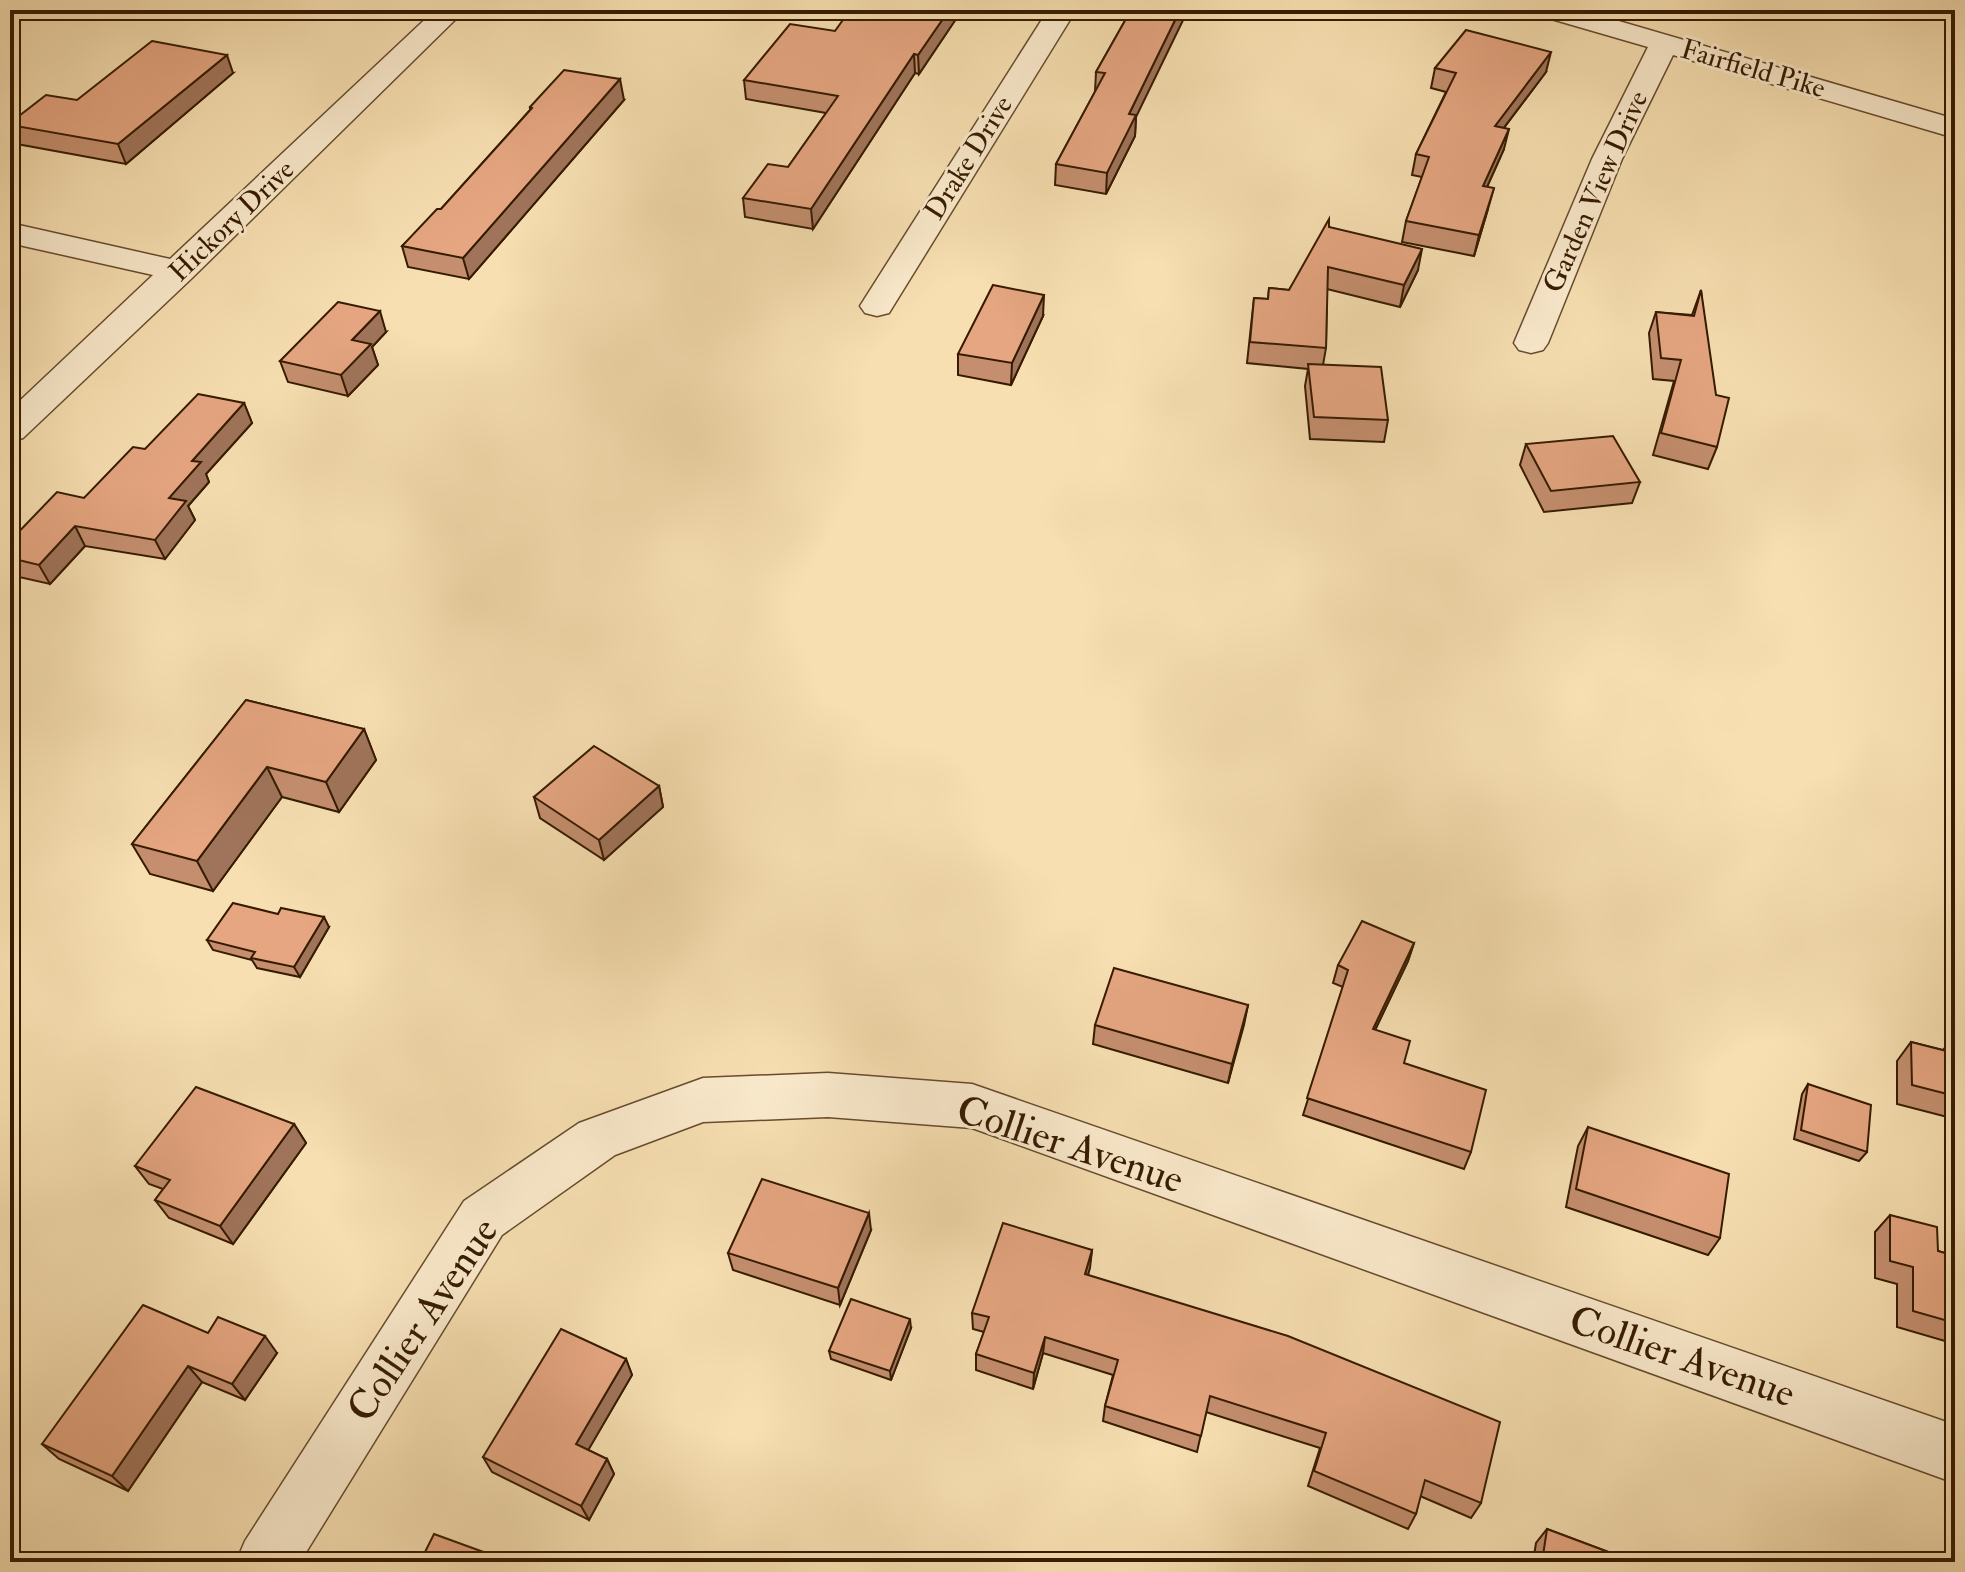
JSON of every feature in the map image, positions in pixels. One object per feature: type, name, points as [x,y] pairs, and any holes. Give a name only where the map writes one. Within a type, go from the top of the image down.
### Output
[{"type":"street","name":"Hickory Drive","points":[[10,430],[451,10]]},
{"type":"street","name":"Drake Drive","points":[[877,306],[1062,10]]},
{"type":"street","name":"Fairfield Pike","points":[[1551,10],[1955,129]]},
{"type":"street","name":"Garden View Drive","points":[[1531,343],[1607,159],[1664,43]]},
{"type":"street","points":[[10,233],[180,271]]},
{"type":"street","name":"Collier Avenue","points":[[266,1562],[483,1218],[597,1139],[703,1100],[828,1095],[972,1106],[1955,1454]]},
{"type":"building","points":[[872,10],[949,10],[918,55],[914,54],[811,209],[743,198],[768,164],[788,167],[838,96],[744,80],[790,24],[835,31],[845,17],[864,20]]},
{"type":"building","points":[[1131,10],[1180,10],[1129,114],[1136,115],[1107,173],[1056,164],[1105,73],[1096,72]]},
{"type":"building","points":[[1466,30],[1551,52],[1495,126],[1509,129],[1483,186],[1494,188],[1479,235],[1406,221],[1429,157],[1416,154],[1456,73],[1435,68]]},
{"type":"building","points":[[152,41],[227,55],[118,144],[10,125],[46,95],[77,100]]},
{"type":"building","points":[[564,70],[620,79],[463,258],[402,246],[437,209],[441,209]]},
{"type":"building","points":[[1329,219],[1329,227],[1422,249],[1404,285],[1328,267],[1326,348],[1250,342],[1254,298],[1268,299],[1269,288],[1289,290]]},
{"type":"building","points":[[993,285],[1044,295],[1012,363],[958,354]]},
{"type":"building","points":[[1701,290],[1716,395],[1729,398],[1717,447],[1661,433],[1681,360],[1661,358],[1656,312],[1694,316]]},
{"type":"building","points":[[338,302],[380,311],[352,340],[371,344],[341,375],[280,361]]},
{"type":"building","points":[[1308,364],[1381,367],[1388,420],[1314,417]]},
{"type":"building","points":[[198,394],[244,403],[192,461],[201,462],[169,498],[186,501],[155,540],[75,526],[39,565],[10,558],[10,541],[57,492],[84,498],[133,447],[145,449]]},
{"type":"building","points":[[1613,436],[1640,482],[1551,491],[1526,444]]},
{"type":"building","points":[[246,700],[364,729],[326,782],[267,767],[197,861],[132,844]]},
{"type":"building","points":[[594,746],[659,786],[599,840],[534,797]]},
{"type":"building","points":[[233,903],[278,914],[281,908],[324,917],[294,967],[251,958],[255,952],[207,940]]},
{"type":"building","points":[[1362,921],[1414,943],[1373,1029],[1410,1041],[1404,1063],[1486,1090],[1471,1152],[1307,1098],[1348,970],[1338,965]]},
{"type":"building","points":[[1114,968],[1248,1005],[1232,1064],[1095,1025]]},
{"type":"building","points":[[1954,1036],[1955,1096],[1912,1085],[1911,1042],[1954,1053]]},
{"type":"building","points":[[1808,1084],[1871,1105],[1867,1152],[1801,1130]]},
{"type":"building","points":[[196,1087],[294,1124],[220,1226],[155,1200],[170,1180],[135,1166]]},
{"type":"building","points":[[1588,1127],[1729,1174],[1720,1238],[1576,1189]]},
{"type":"building","points":[[762,1179],[869,1213],[838,1288],[728,1253]]},
{"type":"building","points":[[1890,1215],[1937,1227],[1938,1251],[1955,1256],[1955,1323],[1913,1311],[1913,1267],[1890,1261]]},
{"type":"building","points":[[1003,1223],[1092,1250],[1085,1274],[1288,1336],[1500,1422],[1481,1503],[1425,1480],[1416,1514],[1314,1471],[1326,1433],[1210,1396],[1201,1436],[1105,1406],[1118,1360],[1045,1337],[1034,1373],[976,1354],[989,1317],[972,1313]]},
{"type":"building","points":[[851,1299],[910,1319],[890,1371],[829,1351]]},
{"type":"building","points":[[143,1305],[208,1333],[218,1317],[265,1336],[232,1384],[188,1366],[112,1476],[42,1444]]},
{"type":"building","points":[[561,1329],[626,1359],[576,1444],[607,1459],[581,1506],[483,1457]]},
{"type":"building","points":[[1547,1529],[1635,1562],[1542,1562]]},
{"type":"building","points":[[434,1534],[511,1562],[420,1562]]}]
